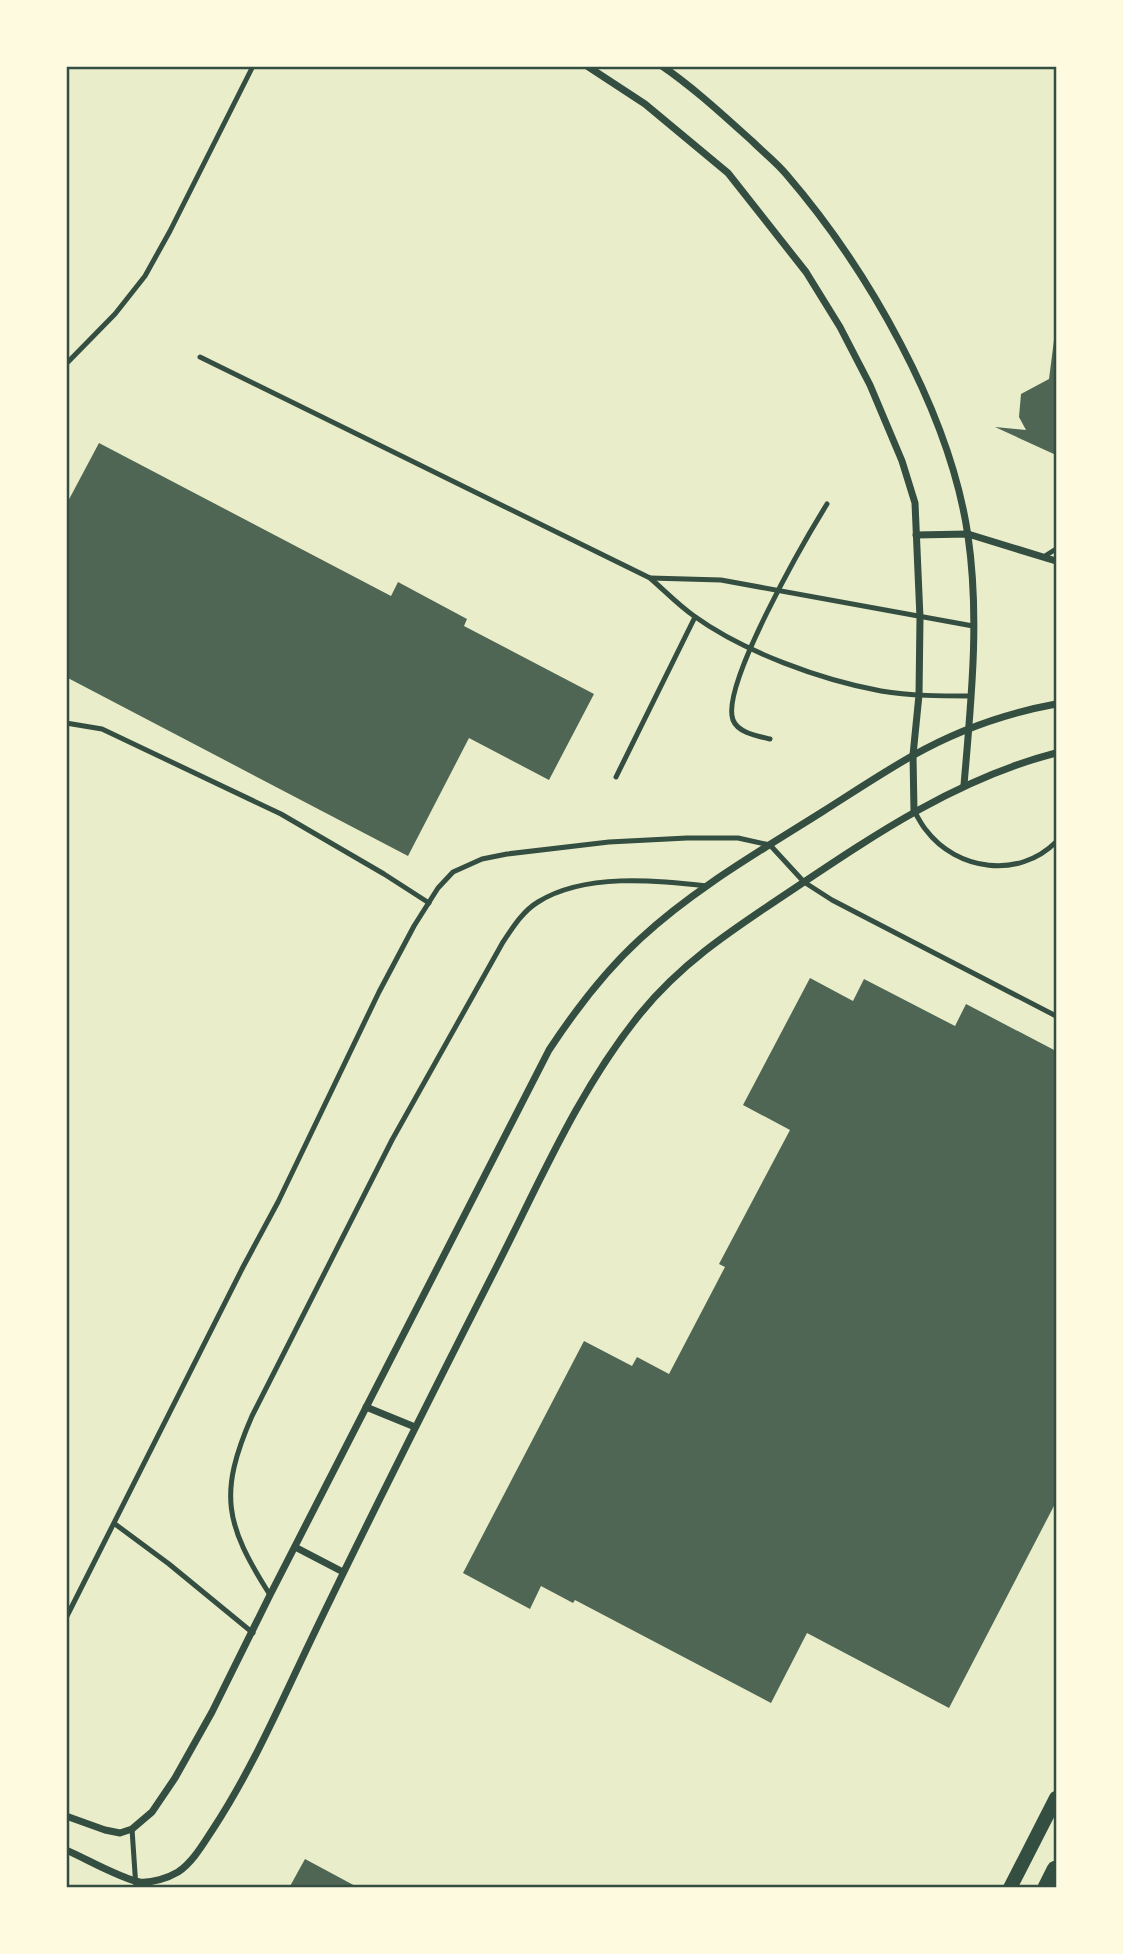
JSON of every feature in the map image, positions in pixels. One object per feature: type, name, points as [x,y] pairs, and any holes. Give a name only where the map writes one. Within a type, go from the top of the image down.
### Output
[{"type":"highway","points":[[1047,1888],[1056,1870]]},
{"type":"main road","points":[[1010,1888],[1056,1798]]},
{"type":"street","points":[[587,66],[646,104],[728,173],[806,272],[840,327],[870,385],[915,503],[920,618],[919,695],[913,755],[914,811]]},
{"type":"street","points":[[662,66],[718,110],[785,172],[820,216],[866,285],[901,345],[930,408],[951,465],[968,534],[973,587],[971,696],[964,785]]},
{"type":"street","points":[[916,536],[968,534],[1056,561]]},
{"type":"street","points":[[66,1816],[120,1833],[132,1829],[152,1812],[175,1779],[253,1633],[549,1050],[577,1007],[605,975],[640,940],[707,886],[913,755],[968,729],[1056,704]]},
{"type":"street","points":[[66,1850],[136,1885],[180,1871],[196,1855],[222,1815],[266,1734],[415,1427],[564,1134],[615,1048],[640,1014],[691,960],[914,811],[964,785],[1056,753]]},
{"type":"street","points":[[366,1407],[415,1427]]},
{"type":"street","points":[[295,1547],[343,1572]]},
{"type":"lane","points":[[66,364],[115,314],[145,276],[253,66]]},
{"type":"lane","points":[[200,357],[650,578],[695,617],[751,649],[827,678],[883,691],[971,696]]},
{"type":"lane","points":[[770,739],[740,729],[733,722],[731,703],[736,684],[779,589],[827,504]]},
{"type":"lane","points":[[1045,556],[1056,549]]},
{"type":"lane","points":[[650,578],[721,580],[973,626]]},
{"type":"lane","points":[[616,777],[695,617]]},
{"type":"lane","points":[[66,723],[102,729],[281,814],[429,903]]},
{"type":"lane","points":[[914,811],[927,831],[943,846],[961,857],[992,866],[1012,866],[1035,858],[1056,842]]},
{"type":"lane","points":[[66,1618],[278,1202],[379,992],[438,888],[453,872],[482,859],[507,854],[609,842],[738,838],[770,845],[804,882],[860,916],[1056,1016]]},
{"type":"lane","points":[[270,1595],[250,1563],[234,1524],[229,1500],[237,1451],[251,1416],[392,1140],[503,942],[520,918],[536,903],[566,890],[626,880],[707,886]]},
{"type":"lane","points":[[115,1524],[253,1633]]},
{"type":"lane","points":[[132,1829],[136,1885]]},
{"type":"building","points":[[1055,332],[1056,455],[995,427],[1026,430],[1019,417],[1021,394],[1049,379]]},
{"type":"building","points":[[99,443],[391,596],[398,582],[467,619],[464,626],[594,694],[549,780],[469,738],[408,856],[66,677],[66,505]]},
{"type":"building","points":[[810,978],[853,1001],[864,979],[955,1026],[966,1004],[1056,1051],[1056,1502],[949,1708],[807,1633],[771,1703],[575,1600],[573,1603],[541,1586],[530,1609],[463,1573],[584,1341],[632,1366],[637,1357],[669,1374],[725,1267],[719,1264],[790,1130],[743,1105]]},
{"type":"building","points":[[305,1859],[359,1888],[289,1888]]}]
